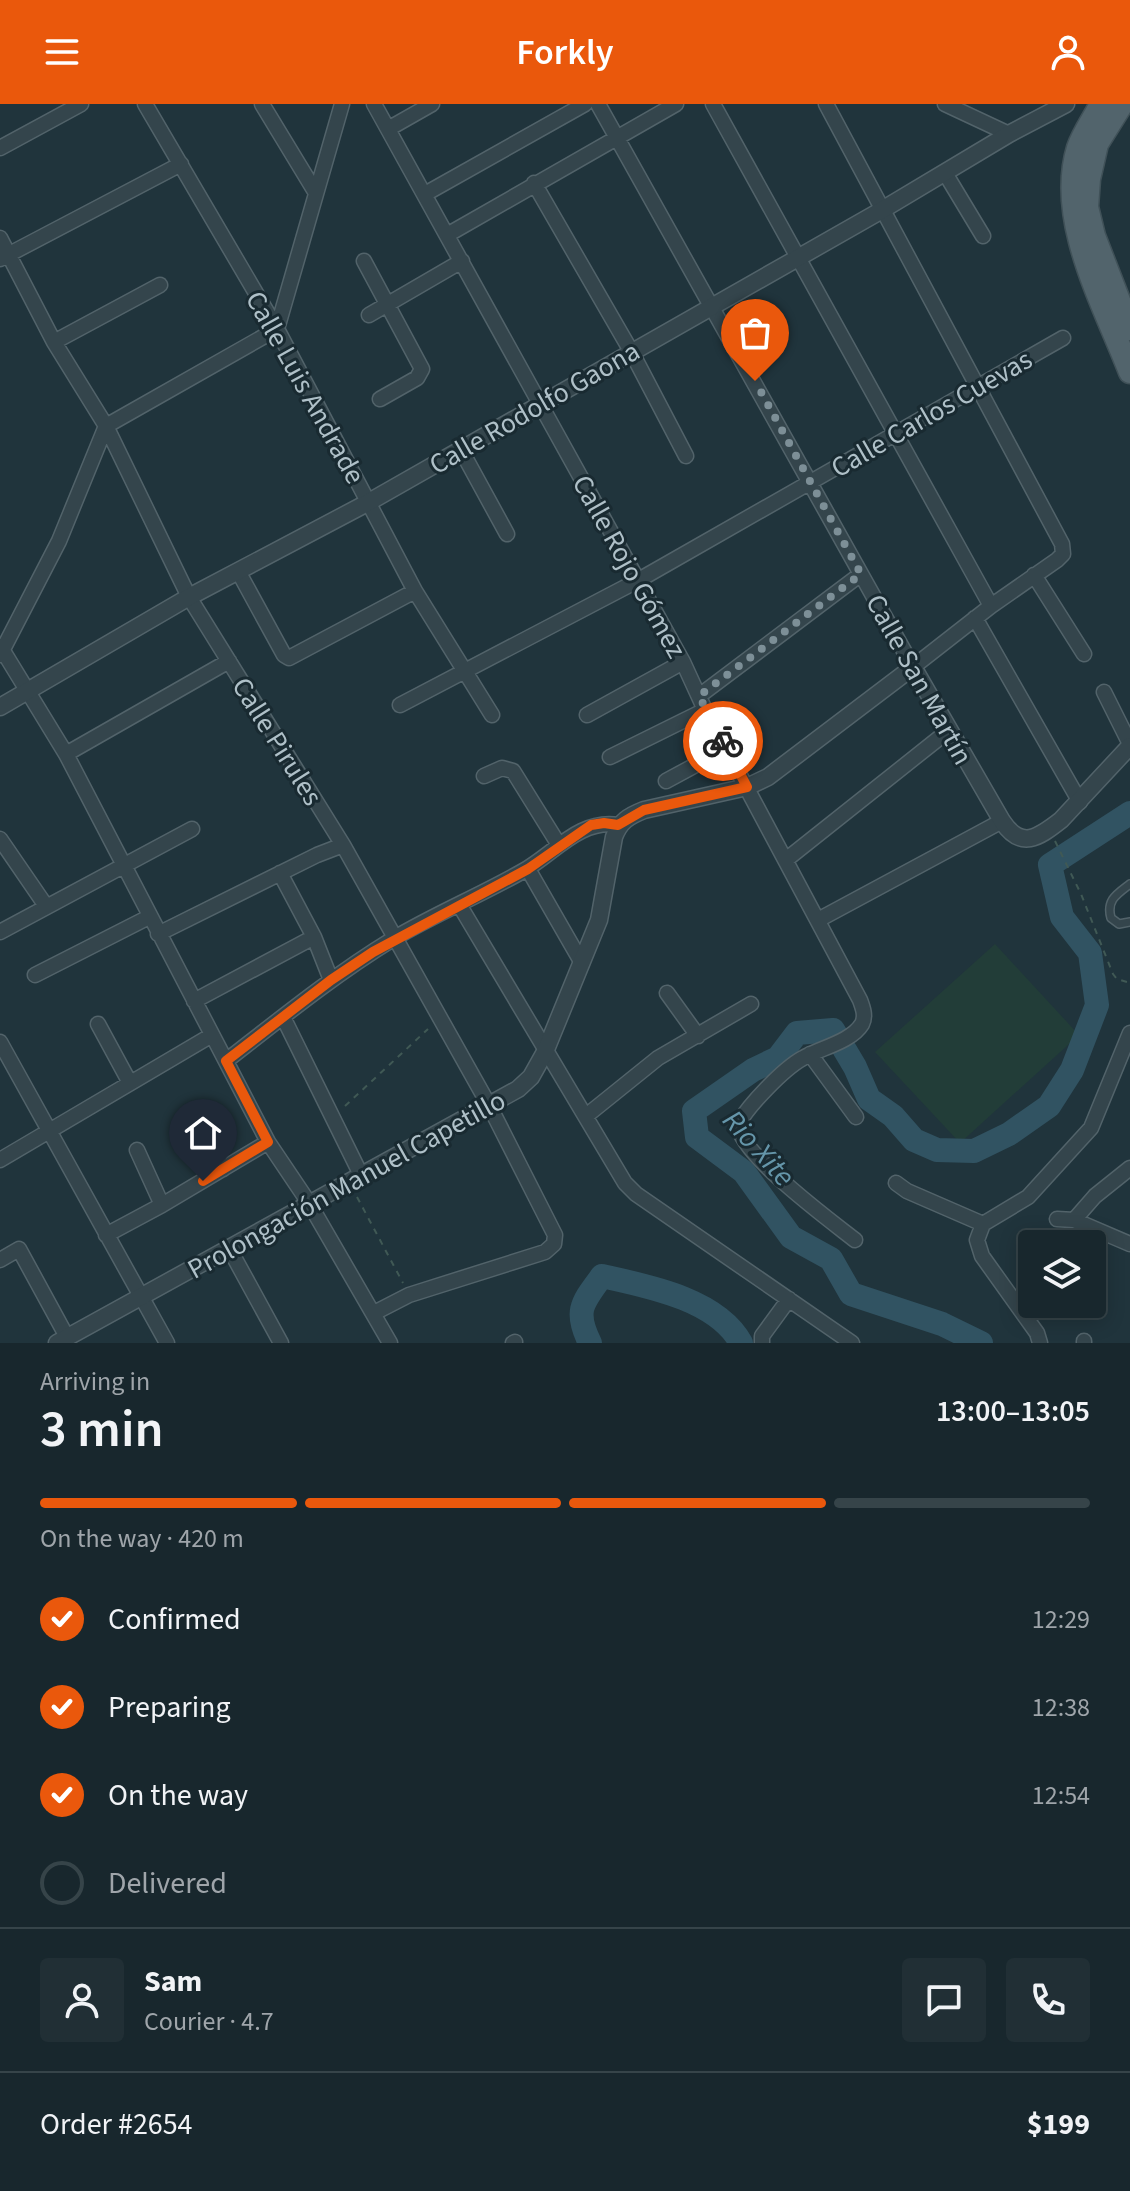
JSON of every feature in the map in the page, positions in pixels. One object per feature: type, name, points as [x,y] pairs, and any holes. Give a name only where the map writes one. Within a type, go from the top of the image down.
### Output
[{"type":"main road","points":[[1101,104],[1078,146],[1071,208],[1077,237],[1130,372]]},
{"type":"main road","points":[[1122,104],[1097,144],[1089,179],[1087,207],[1094,236],[1125,301],[1130,329]]},
{"type":"street","points":[[0,148],[81,104]]},
{"type":"street","name":"Calle Luis Andrade","points":[[145,104],[277,329],[415,591],[492,715]]},
{"type":"street","points":[[262,104],[316,193]]},
{"type":"street","points":[[342,104],[277,329],[106,426],[59,541],[1,650],[66,754],[268,1142],[309,1203],[390,1343]]},
{"type":"street","name":"Calle Rojo Gómez","points":[[374,104],[683,662],[864,1011],[863,1023],[852,1033],[799,1060],[778,1079],[741,1119],[738,1131],[778,1178],[855,1240]]},
{"type":"street","points":[[388,129],[432,104]]},
{"type":"street","points":[[425,194],[585,104]]},
{"type":"street","name":"Calle San Martín","points":[[598,104],[713,305],[948,731],[1011,835],[1018,840],[1028,839],[1049,830],[1080,802]]},
{"type":"street","points":[[447,235],[676,104]]},
{"type":"street","points":[[713,104],[991,606]]},
{"type":"street","points":[[226,1061],[331,980],[395,938],[528,869],[591,825],[618,825],[644,810],[747,787],[768,777],[1063,554],[1062,544],[979,386],[826,104]]},
{"type":"street","points":[[945,104],[1009,134]]},
{"type":"street","name":"Calle Rodolfo Gaona","points":[[0,707],[189,597],[369,502],[1066,104]]},
{"type":"street","points":[[5,257],[181,164]]},
{"type":"street","points":[[945,173],[983,236]]},
{"type":"street","points":[[534,183],[631,351],[686,456]]},
{"type":"street","name":"Calle Pirules","points":[[0,238],[5,257],[106,426],[189,597],[343,845],[490,1107],[555,1235],[554,1244],[545,1252],[409,1295]]},
{"type":"street","points":[[364,261],[422,369],[417,378],[380,399]]},
{"type":"street","points":[[369,315],[462,261]]},
{"type":"street","points":[[54,342],[160,285]]},
{"type":"street","name":"Calle Carlos Cuevas","points":[[400,705],[637,581],[1063,338]]},
{"type":"street","points":[[460,448],[507,534]]},
{"type":"street","points":[[238,571],[284,655],[289,658],[415,591]]},
{"type":"street","points":[[610,757],[702,703],[861,574]]},
{"type":"street","points":[[1034,575],[1084,654]]},
{"type":"street","points":[[975,618],[1080,802],[1130,745],[1104,692]]},
{"type":"street","points":[[66,754],[229,661]]},
{"type":"street","points":[[587,715],[683,662]]},
{"type":"street","points":[[787,859],[948,731]]},
{"type":"street","points":[[666,781],[727,748]]},
{"type":"street","points":[[484,776],[502,768],[513,771],[559,845]]},
{"type":"street","points":[[818,920],[1002,821]]},
{"type":"street","name":"Prolongación Manuel Capetillo","points":[[62,1340],[490,1107],[531,1077],[545,1052],[599,920],[618,825]]},
{"type":"street","points":[[0,932],[192,829]]},
{"type":"street","points":[[0,839],[46,906]]},
{"type":"street","points":[[158,934],[343,845]]},
{"type":"street","points":[[528,869],[582,963]]},
{"type":"street","points":[[280,873],[314,937],[331,980]]},
{"type":"street","points":[[460,906],[586,1116],[616,1172],[636,1194],[852,1343]]},
{"type":"street","points":[[35,975],[149,917]]},
{"type":"street","points":[[194,1001],[314,937]]},
{"type":"street","points":[[667,993],[698,1036]]},
{"type":"street","points":[[586,1116],[658,1058],[751,1004]]},
{"type":"street","points":[[283,1017],[332,1118],[355,1181]]},
{"type":"street","points":[[98,1024],[130,1083]]},
{"type":"street","points":[[1040,1343],[1037,1333],[982,1256],[977,1240],[983,1224],[1028,1197],[1091,1128],[1130,1033]]},
{"type":"street","points":[[0,1160],[212,1035]]},
{"type":"street","points":[[1,1045],[167,1343]]},
{"type":"street","points":[[810,1054],[856,1117]]},
{"type":"street","points":[[199,1120],[223,1169]]},
{"type":"street","points":[[106,1235],[268,1142]]},
{"type":"street","points":[[137,1150],[162,1205]]},
{"type":"street","points":[[1074,1220],[1095,1196],[1130,1168]]},
{"type":"street","points":[[896,1183],[907,1191],[983,1224]]},
{"type":"street","points":[[1057,1219],[1074,1220],[1130,1244]]},
{"type":"street","points":[[229,1248],[281,1343]]},
{"type":"street","points":[[0,1260],[19,1249],[62,1340]]},
{"type":"street","points":[[374,1313],[409,1295]]},
{"type":"street","points":[[762,1340],[789,1299]]},
{"type":"lane","points":[[1130,884],[1112,898],[1108,908],[1111,918],[1119,924],[1130,922]]},
{"type":"path","points":[[1053,839],[1065,860],[1113,974],[1117,979],[1130,983]]},
{"type":"path","points":[[332,1118],[439,1018]]},
{"type":"path","points":[[355,1181],[409,1295]]},
{"type":"green space","points":[[995,944],[1079,1035],[960,1143],[875,1052]]},
{"type":"waterway","name":"Rio Xite","points":[[981,1343],[942,1324],[851,1294],[831,1259],[791,1237],[744,1172],[697,1137],[694,1111],[753,1070],[778,1058],[797,1033],[833,1030],[869,1099],[893,1116],[914,1140],[937,1150],[974,1151],[1009,1134],[1049,1106],[1072,1070],[1097,1005],[1090,953],[1062,917],[1050,865],[1130,813]]},
{"type":"waterway","name":"Rio Xite","points":[[590,1343],[582,1323],[582,1308],[602,1276],[659,1290],[698,1305],[730,1328],[741,1343]]},
{"type":"way so far","points":[[723,741],[699,696],[861,574],[755,381]]},
{"type":"route","points":[[203,1181],[268,1142],[226,1061],[331,980],[373,952],[528,869],[591,825],[618,825],[644,810],[747,787],[723,741]]}]
